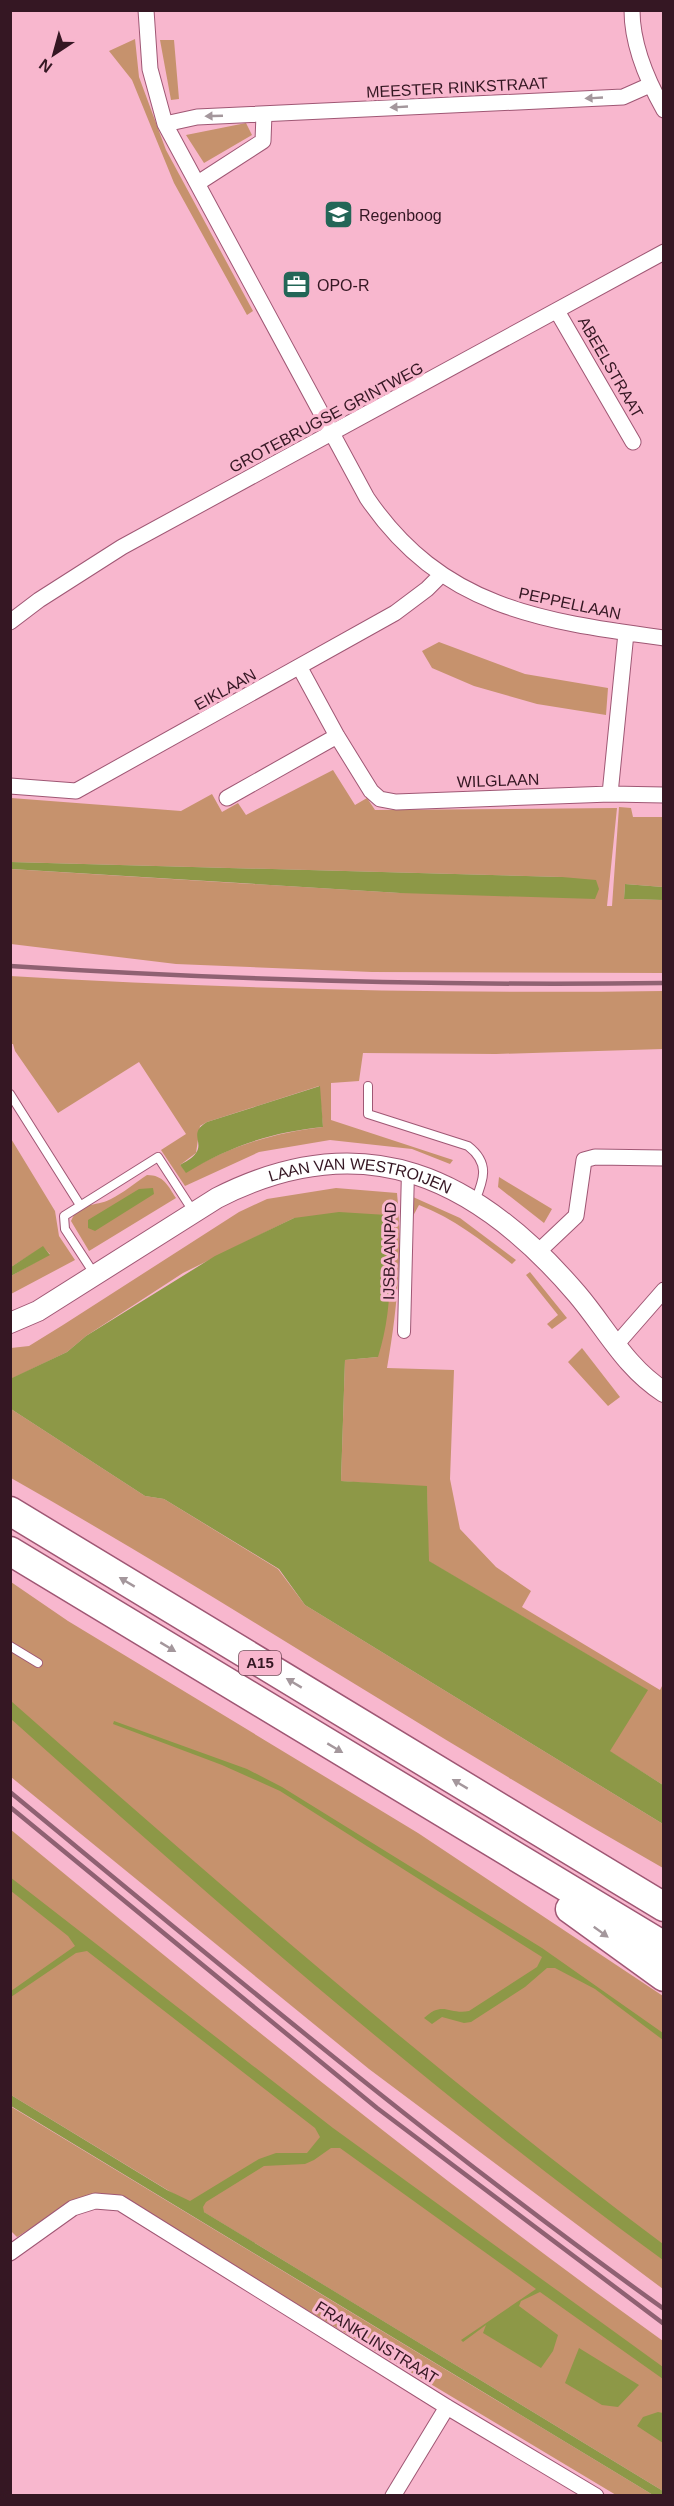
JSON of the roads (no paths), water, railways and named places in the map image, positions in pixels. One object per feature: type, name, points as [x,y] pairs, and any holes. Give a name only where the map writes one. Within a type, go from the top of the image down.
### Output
[{"type":"highway","name":"A15","points":[[10,1511],[663,1907]]},
{"type":"highway","name":"A15","points":[[10,1551],[663,1946]]},
{"type":"highway","name":"A15","points":[[418,1798],[663,1977]]},
{"type":"highway","name":"A15","points":[[510,1815],[663,1892]]},
{"type":"street","name":"PEPPELLAAN","points":[[146,10],[150,69],[165,124],[374,509],[400,540],[441,575],[475,594],[529,615],[663,638]]},
{"type":"street","points":[[632,10],[632,31],[650,85],[663,110]]},
{"type":"street","name":"MEESTER RINKSTRAAT","points":[[165,124],[196,117],[623,97],[650,85]]},
{"type":"street","points":[[198,183],[263,141],[264,114]]},
{"type":"street","name":"GROTEBRUGSE GRINTWEG","points":[[10,622],[39,600],[122,547],[333,434],[663,252]]},
{"type":"street","name":"ABEELSTRAAT","points":[[557,311],[633,442]]},
{"type":"street","name":"EIKLAAN","points":[[10,786],[76,791],[300,668],[394,613],[428,589],[441,575]]},
{"type":"street","points":[[626,633],[610,794],[663,795]]},
{"type":"street","name":"WILGLAAN","points":[[300,668],[337,736],[371,791],[380,799],[396,802],[610,794]]},
{"type":"street","points":[[227,798],[337,736]]},
{"type":"street","points":[[539,1251],[576,1215],[584,1160],[595,1157],[663,1158]]},
{"type":"street","name":"LAAN VAN WESTROIJEN","points":[[10,1323],[38,1311],[194,1212],[248,1183],[280,1172],[314,1166],[352,1164],[408,1171],[451,1188],[475,1201],[539,1251],[579,1297],[615,1346],[645,1379],[663,1392]]},
{"type":"street","name":"IJSBAANPAD","points":[[405,1332],[408,1171]]},
{"type":"street","points":[[615,1346],[663,1290]]},
{"type":"street","name":"FRANKLINSTRAAT","points":[[10,2253],[73,2208],[95,2201],[120,2203],[447,2407],[596,2496]]},
{"type":"street","points":[[393,2496],[447,2407]]},
{"type":"lane","points":[[368,1086],[368,1114],[468,1146],[475,1151],[484,1167],[485,1175],[475,1201]]},
{"type":"lane","points":[[10,1094],[80,1205]]},
{"type":"lane","points":[[95,1275],[65,1229],[64,1216],[80,1205],[158,1157],[194,1212]]},
{"type":"lane","points":[[10,1646],[38,1663]]},
{"type":"railway","points":[[10,966],[337,981],[500,984],[664,983]]},
{"type":"railway","points":[[10,1792],[414,2121],[496,2185],[664,2309]]},
{"type":"railway","points":[[10,1807],[377,2108],[664,2324]]},
{"type":"place","name":"Regenboog","points":[[338,215]]},
{"type":"place","name":"OPO-R","points":[[296,285]]}]
